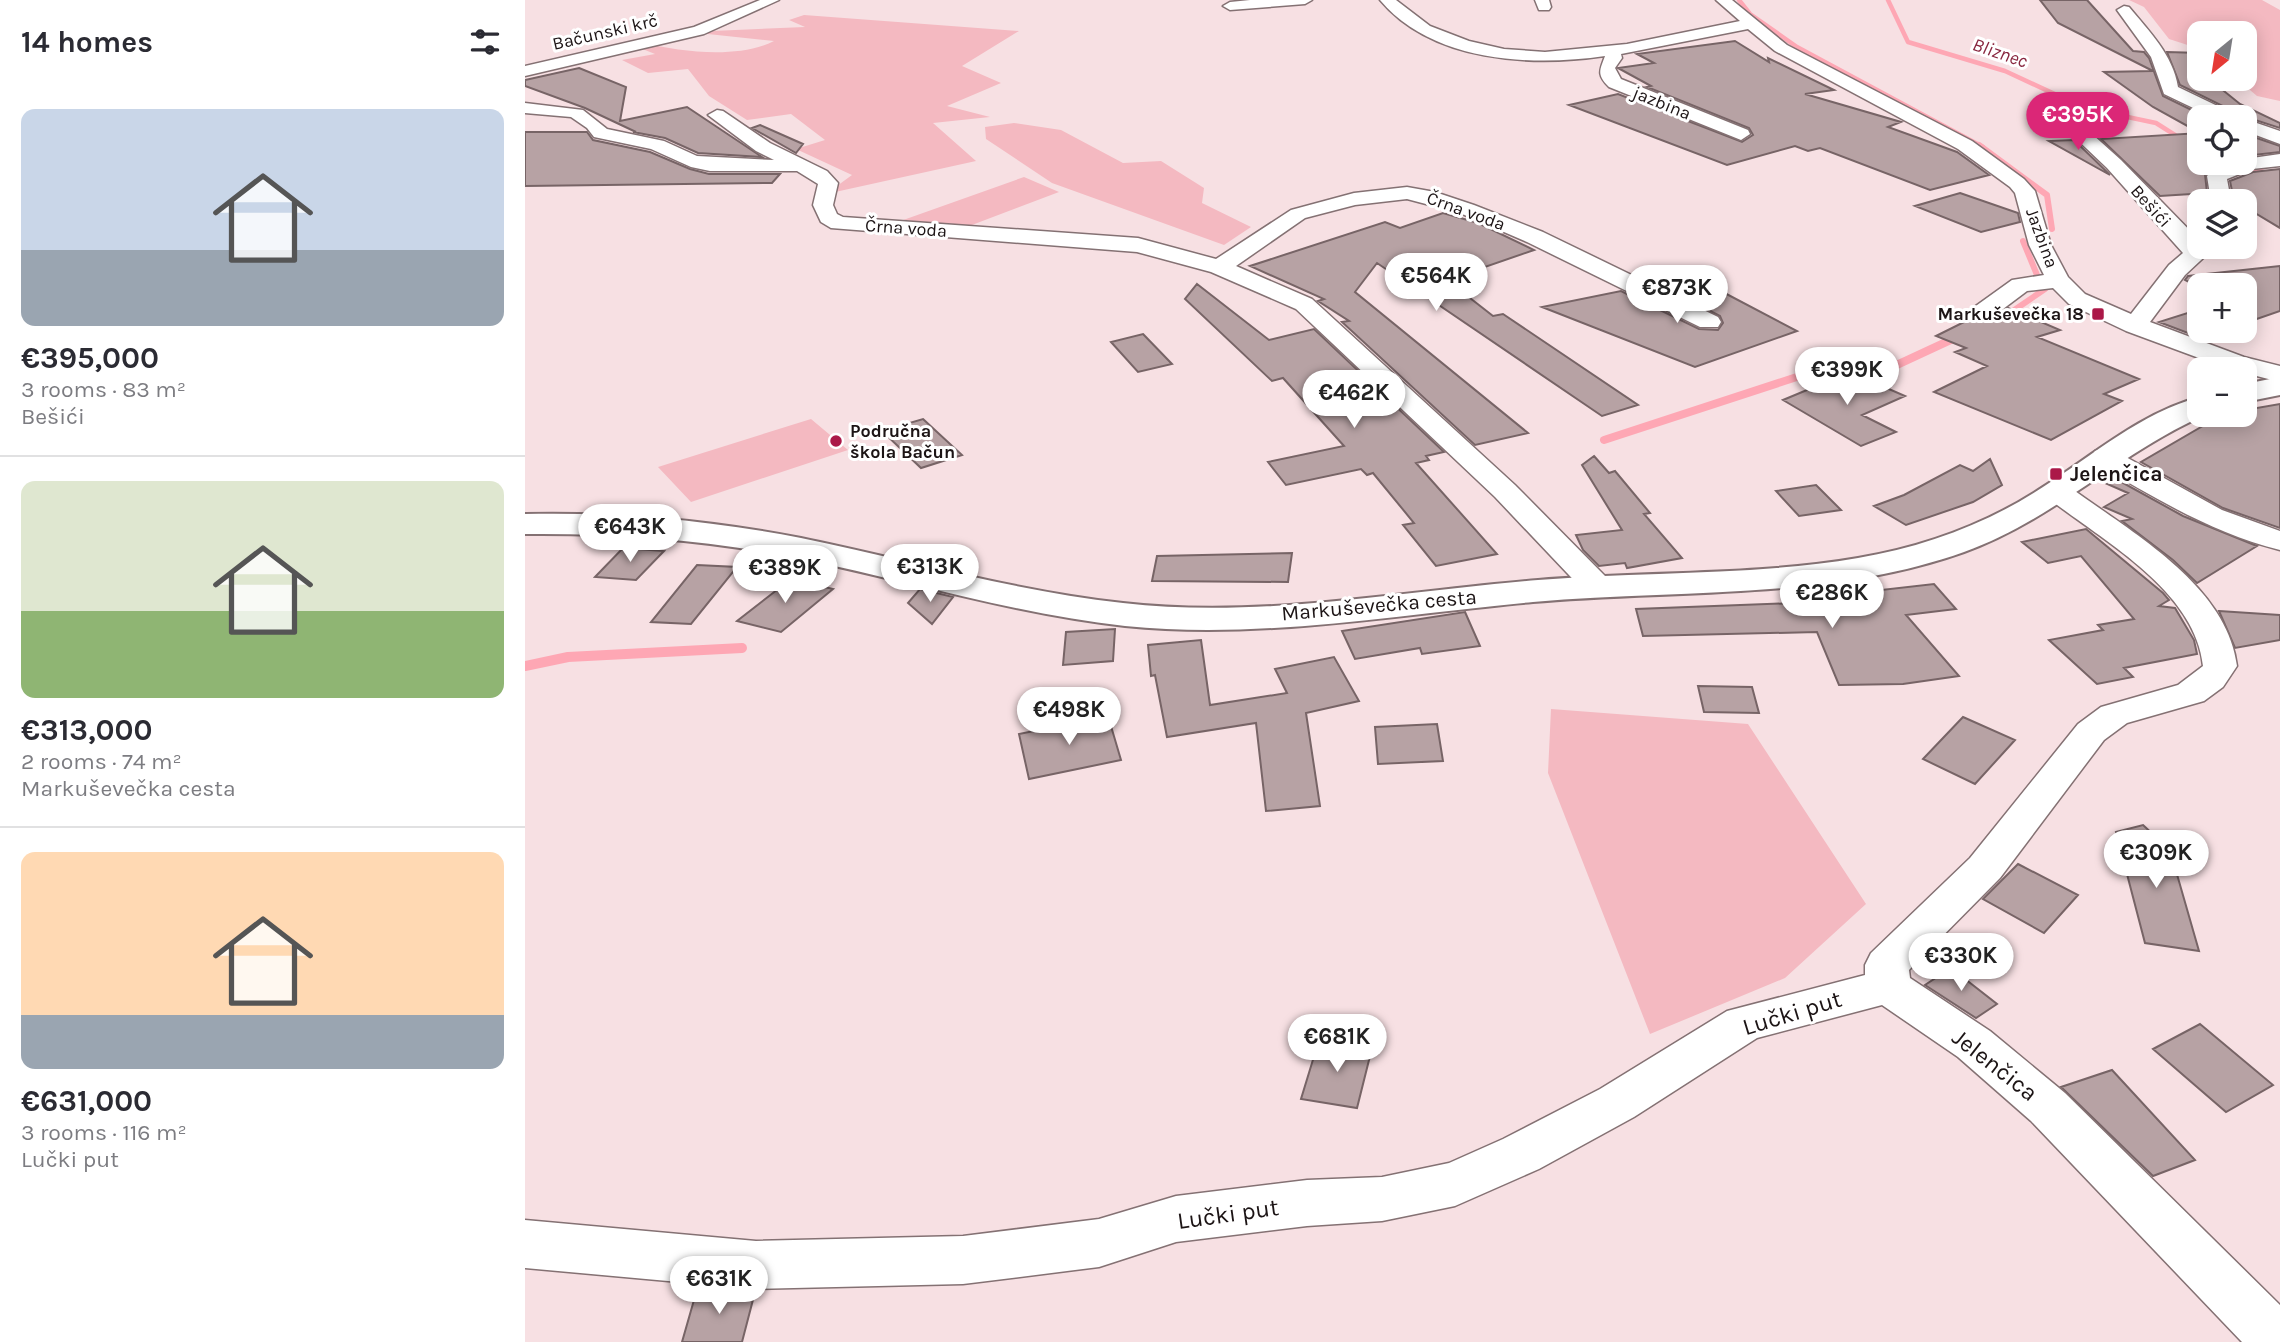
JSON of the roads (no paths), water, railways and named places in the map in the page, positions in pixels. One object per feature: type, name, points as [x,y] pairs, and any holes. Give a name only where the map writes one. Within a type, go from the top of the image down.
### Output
[{"type":"main road","points":[[2257,380],[2280,386]]},
{"type":"main road","name":"Markuševečka cesta","points":[[525,524],[620,522],[688,529],[762,541],[1093,612],[1224,616],[1597,586],[1786,579],[1887,563],[1985,533],[2058,492],[2105,457],[2158,425],[2187,412]]},
{"type":"street","name":"Bačunski krč","points":[[525,71],[699,30],[772,0]]},
{"type":"street","points":[[1230,6],[1305,0]]},
{"type":"street","points":[[1387,0],[1426,29],[1510,56],[1588,57],[1749,24]]},
{"type":"street","name":"Jazbina","points":[[1723,0],[1781,48],[1965,145],[2017,183],[2025,191],[2040,245],[2058,280],[2077,299],[2201,357]]},
{"type":"street","points":[[2124,10],[2160,56],[2169,75],[2170,90],[2201,105]]},
{"type":"street","name":"jazbina","points":[[1612,53],[1614,58],[1607,68],[1608,76],[1615,83],[1741,134]]},
{"type":"street","points":[[525,108],[577,111],[590,117],[601,133],[657,145],[691,161],[710,165],[802,166]]},
{"type":"street","name":"Črna voda","points":[[717,115],[763,147],[802,166],[828,183],[823,205],[828,218],[839,223],[1138,245],[1219,267],[1304,304],[1505,491],[1597,586]]},
{"type":"street","name":"Bešići","points":[[2075,129],[2187,237]]},
{"type":"street","points":[[2257,129],[2280,138]]},
{"type":"street","points":[[2219,189],[2217,176],[2242,165],[2280,160]]},
{"type":"street","name":"Črna voda","points":[[1219,267],[1298,214],[1354,199],[1407,193],[1467,209],[1535,237],[1709,322]]},
{"type":"street","name":"Bešići","points":[[2135,326],[2176,270],[2189,259]]},
{"type":"street","points":[[1982,313],[2020,285],[2058,280]]},
{"type":"street","name":"Jazbina","points":[[2257,376],[2280,374]]},
{"type":"street","points":[[2105,457],[2214,517],[2251,534],[2280,541]]},
{"type":"street","points":[[1888,986],[1887,965],[1985,868],[2091,732],[2115,715],[2191,693],[2211,679],[2220,666],[2218,648],[2203,617],[2177,582],[2058,492]]},
{"type":"street","points":[[1538,592],[1570,560]]},
{"type":"street","name":"Lučki put","points":[[525,1244],[755,1265],[963,1260],[1100,1243],[1176,1219],[1307,1203],[1383,1199],[1455,1184],[1521,1154],[1617,1103],[1743,1024],[1888,986]]},
{"type":"street","name":"Jelenčica","points":[[1888,986],[1974,1045],[2048,1107],[2279,1342]]},
{"type":"waterway","points":[[1739,0],[1750,14],[1797,47],[1983,147]]},
{"type":"waterway","name":"Bliznec","points":[[1888,0],[1908,42],[2005,71],[2085,108],[2156,123],[2186,142]]},
{"type":"waterway","points":[[1979,145],[2047,195],[2052,229]]},
{"type":"waterway","name":"Bliznec","points":[[2257,170],[2280,179]]},
{"type":"waterway","points":[[2023,241],[2037,275]]},
{"type":"waterway","points":[[2004,317],[2045,289]]},
{"type":"waterway","points":[[1953,338],[1958,336]]},
{"type":"waterway","points":[[1604,440],[1812,372],[1836,367],[1888,369],[1957,337]]},
{"type":"waterway","points":[[525,666],[568,657],[742,648]]},
{"type":"place","name":"Markuševečka 18","points":[[2098,314]]},
{"type":"place","name":"Područna škola Bačun","points":[[836,441]]},
{"type":"place","name":"Jelenčica","points":[[2056,474]]}]
